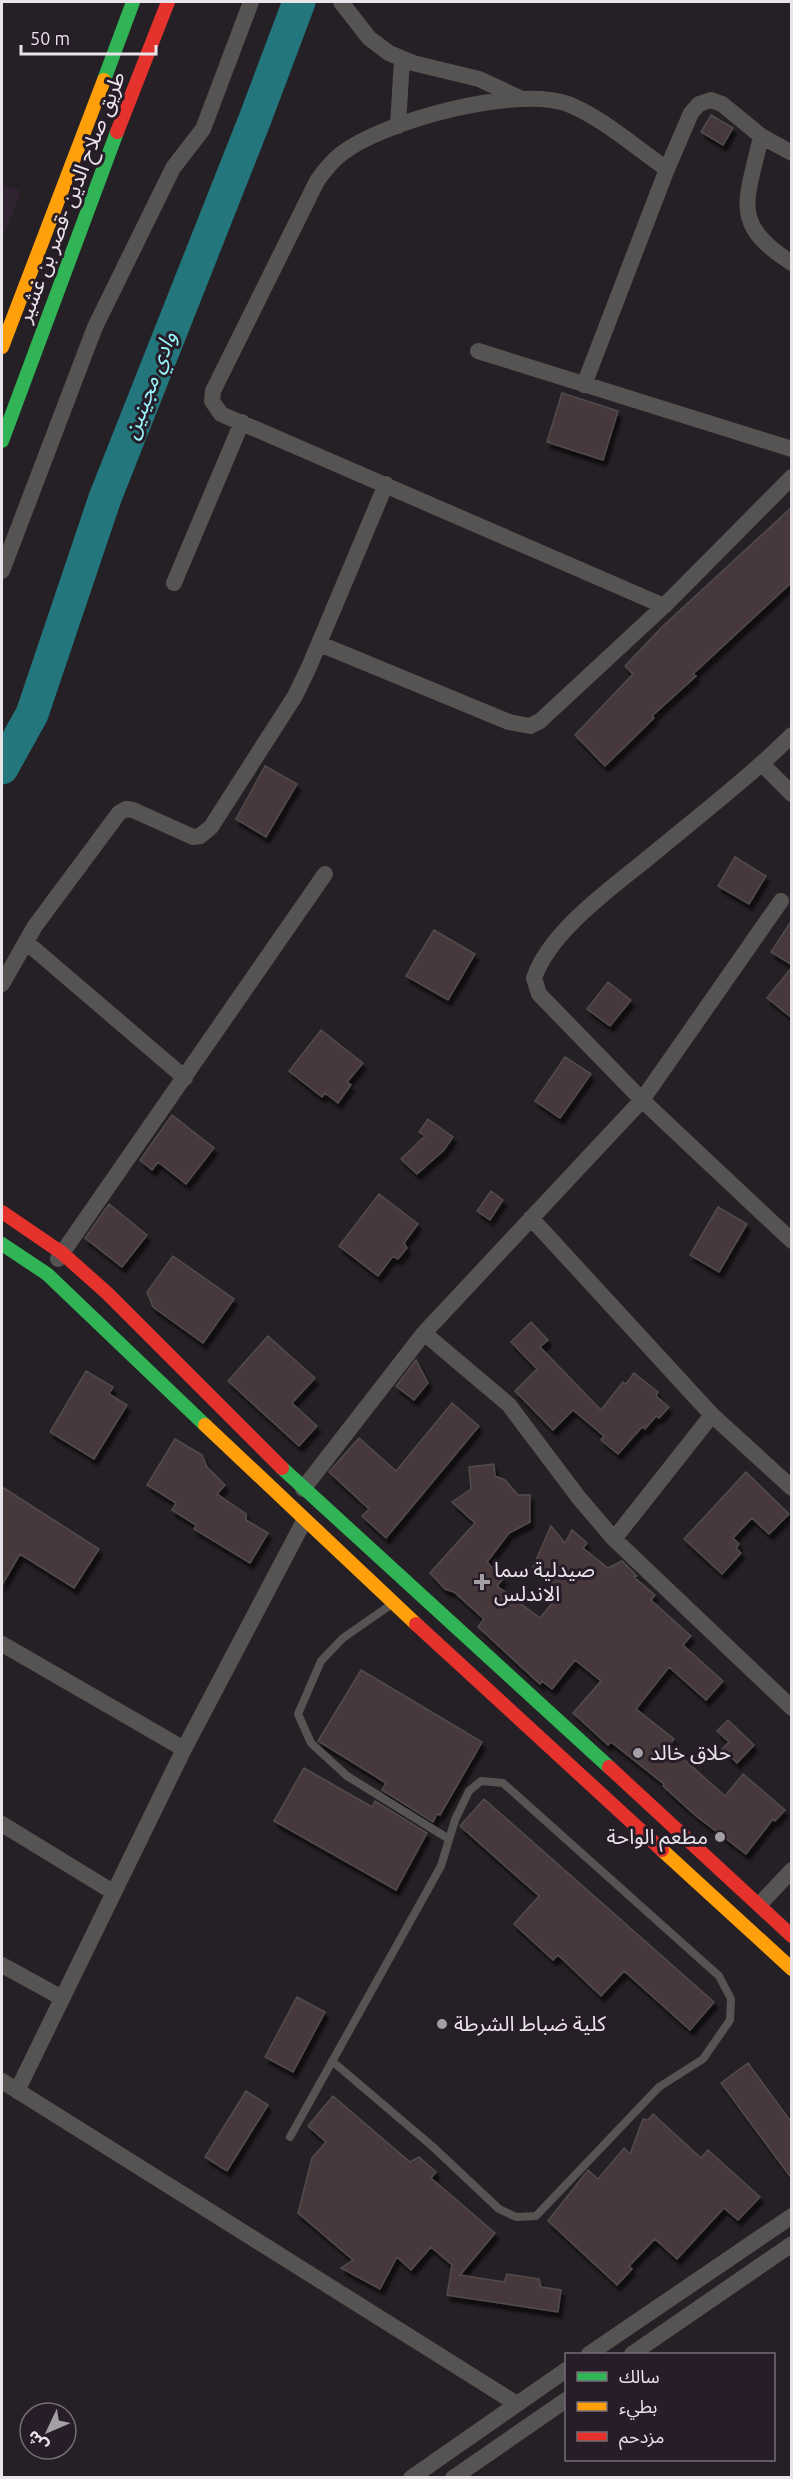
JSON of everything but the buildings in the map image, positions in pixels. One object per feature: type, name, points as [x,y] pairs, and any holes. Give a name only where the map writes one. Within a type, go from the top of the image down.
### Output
[{"type":"main road","points":[[2,348],[133,2]]},
{"type":"main road","name":"طريق صلاح الدين -قصر بن غشير","points":[[2,441],[85,212],[168,2]]},
{"type":"main road","points":[[2,1212],[62,1253],[107,1293],[303,1489],[760,1904],[792,1936]]},
{"type":"main road","points":[[2,1244],[47,1274],[90,1313],[304,1521],[792,1969]]},
{"type":"street","points":[[2,571],[95,327],[173,168],[203,129],[251,2]]},
{"type":"street","points":[[341,2],[369,38],[402,59],[479,79],[523,99]]},
{"type":"street","points":[[398,126],[402,59]]},
{"type":"street","points":[[664,606],[242,422],[217,410],[212,401],[213,391],[317,181],[342,153],[398,126],[472,105],[523,99],[546,100],[576,108],[667,169]]},
{"type":"street","points":[[585,385],[667,169],[691,113],[699,104],[711,100],[722,104],[761,136],[792,153]]},
{"type":"street","points":[[761,136],[748,196],[748,214],[758,238],[792,262]]},
{"type":"street","points":[[478,351],[792,449]]},
{"type":"street","points":[[174,583],[242,422]]},
{"type":"street","points":[[320,644],[509,722],[530,726],[540,720],[664,606],[792,477]]},
{"type":"street","points":[[2,984],[26,942],[119,813],[126,809],[134,810],[193,837],[200,836],[212,827],[295,696],[320,644],[386,484]]},
{"type":"street","points":[[792,735],[762,764],[600,897],[553,946],[534,978],[539,994],[642,1100],[792,1241]]},
{"type":"street","points":[[762,764],[792,794]]},
{"type":"street","points":[[47,1274],[325,874]]},
{"type":"street","points":[[303,1489],[424,1334],[642,1100],[780,901]]},
{"type":"street","points":[[26,942],[185,1078]]},
{"type":"street","points":[[531,1218],[712,1415],[792,1488]]},
{"type":"street","points":[[424,1334],[509,1405],[579,1498],[614,1539],[792,1708]]},
{"type":"street","points":[[614,1539],[712,1415]]},
{"type":"street","points":[[17,2091],[184,1749],[304,1521]]},
{"type":"street","points":[[2,1644],[184,1749]]},
{"type":"street","points":[[2,1824],[113,1892]]},
{"type":"street","points":[[760,1904],[792,1869]]},
{"type":"street","points":[[2,1965],[62,1998]]},
{"type":"street","points":[[2,2081],[518,2404]]},
{"type":"street","points":[[592,2353],[792,2216]]},
{"type":"street","points":[[635,2353],[791,2247],[777,2225]]},
{"type":"street","points":[[411,2478],[565,2371]]},
{"type":"street","points":[[453,2478],[565,2401]]},
{"type":"lane","points":[[409,1586],[393,1603],[343,1638],[321,1661],[298,1714],[311,1743],[347,1776],[449,1839]]},
{"type":"lane","points":[[290,2138],[332,2061],[441,1866],[449,1839],[469,1791],[481,1781],[503,1783],[719,1976],[731,1999],[730,2020],[703,2059],[659,2087],[536,2216],[516,2217],[500,2209],[432,2146],[332,2061]]},
{"type":"shaded area","points":[[2,185],[21,191],[2,241]]},
{"type":"waterway","name":"وادي مجينين","points":[[2,768],[32,714],[105,498],[299,2]]},
{"type":"traffic: fast","points":[[104,80],[133,2]]},
{"type":"traffic: fast","points":[[2,441],[117,132]]},
{"type":"traffic: fast","points":[[2,1244],[47,1274],[205,1425]]},
{"type":"traffic: fast","points":[[282,1468],[609,1767]]},
{"type":"traffic: slow","points":[[2,347],[104,80]]},
{"type":"traffic: slow","points":[[205,1425],[416,1624]]},
{"type":"traffic: slow","points":[[662,1850],[792,1969]]},
{"type":"traffic: jam","points":[[117,132],[168,2]]},
{"type":"traffic: jam","points":[[2,1212],[62,1253],[107,1293],[282,1468]]},
{"type":"traffic: jam","points":[[416,1624],[662,1850]]},
{"type":"traffic: jam","points":[[609,1767],[792,1936]]},
{"type":"place","name":"صيدلية سما الاندلس","points":[[482,1582]]},
{"type":"place","name":"حلاق خالد","points":[[638,1753]]},
{"type":"place","name":"مطعم الواحة","points":[[720,1837]]},
{"type":"place","name":"كلية ضباط الشرطة","points":[[442,2024]]}]
